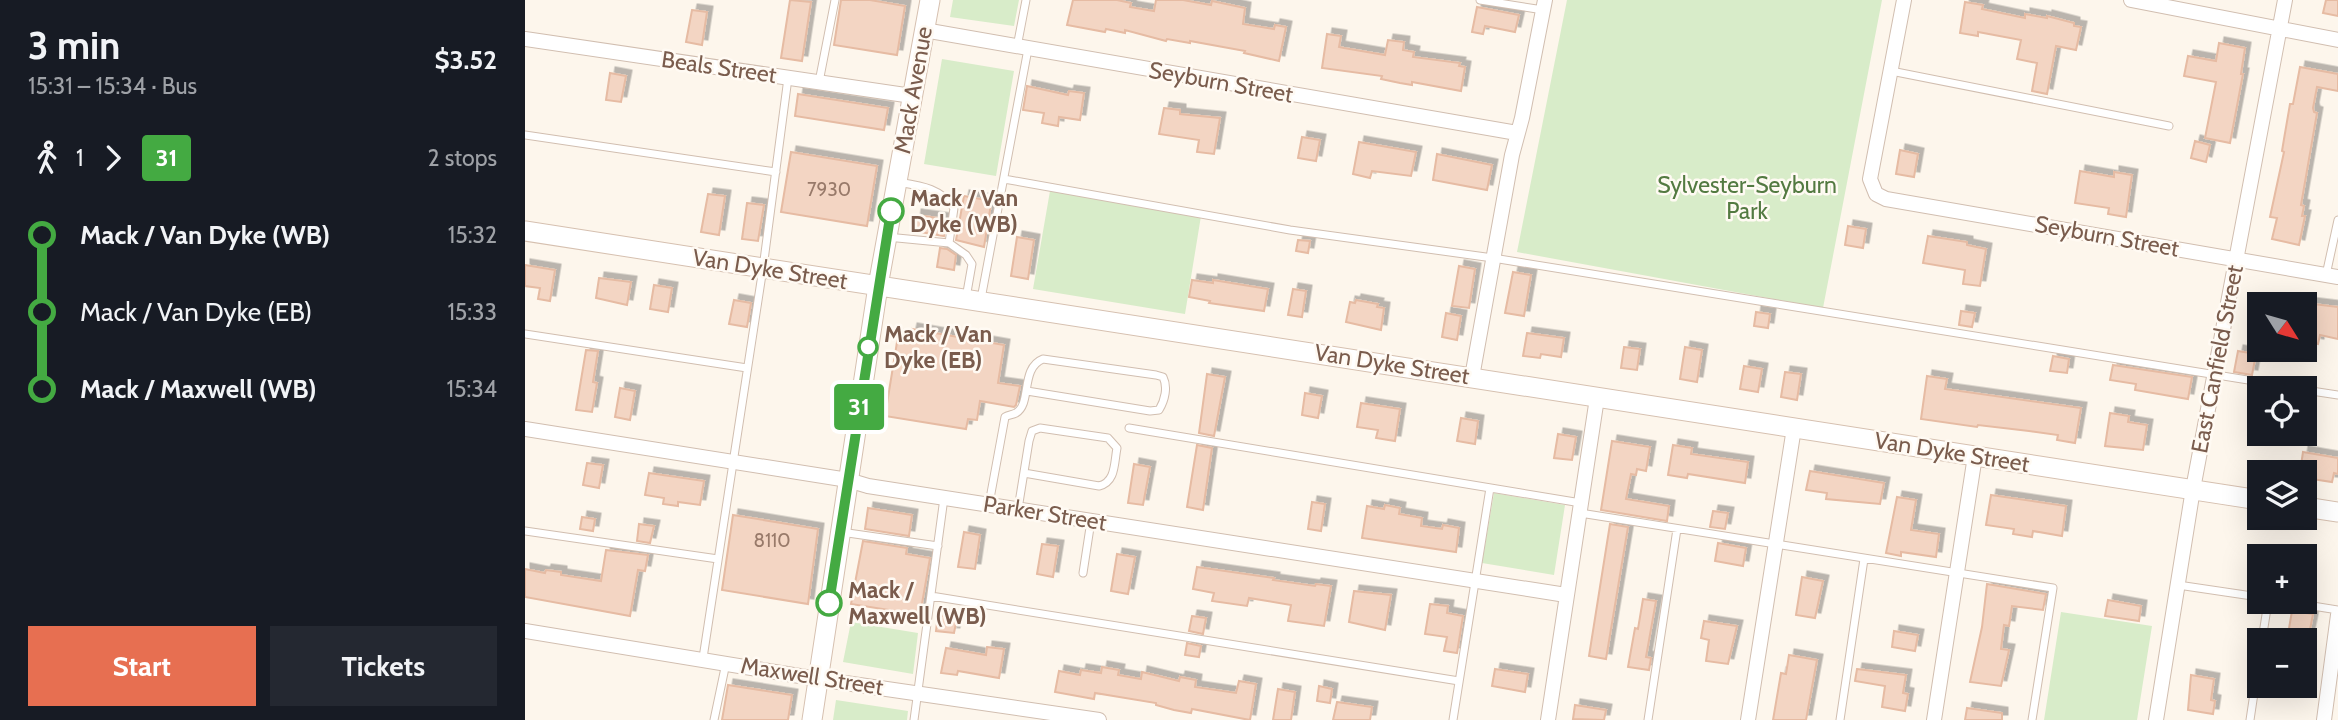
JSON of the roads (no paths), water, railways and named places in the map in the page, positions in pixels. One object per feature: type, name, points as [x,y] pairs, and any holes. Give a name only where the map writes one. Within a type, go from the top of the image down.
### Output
[{"type":"main road","name":"Mack Avenue","points":[[811,720],[878,286],[930,0]]},
{"type":"main road","name":"Van Dyke Street","points":[[525,231],[2247,498]]},
{"type":"main road","points":[[2317,509],[2338,512]]},
{"type":"street","points":[[1891,71],[1904,0]]},
{"type":"street","points":[[2131,0],[2338,40]]},
{"type":"street","name":"East Canfield Street","points":[[2156,720],[2193,489],[2285,0]]},
{"type":"street","points":[[1472,377],[1517,133],[1544,5]]},
{"type":"street","name":"Seyburn Street","points":[[924,30],[1517,133]]},
{"type":"street","name":"Beals Street","points":[[525,39],[912,96]]},
{"type":"street","name":"Seyburn Street","points":[[1891,71],[1870,179],[1876,194],[1886,199],[2332,276]]},
{"type":"street","points":[[1548,720],[1597,398]]},
{"type":"street","points":[[1748,720],[1794,428]]},
{"type":"street","name":"Parker Street","points":[[525,429],[848,480],[862,485],[1566,595]]},
{"type":"street","points":[[1934,720],[1975,456]]},
{"type":"street","points":[[2325,720],[2338,615]]},
{"type":"street","name":"Maxwell Street","points":[[525,631],[818,679],[1099,720]]},
{"type":"lane","points":[[819,82],[835,0]]},
{"type":"lane","points":[[973,300],[1003,179],[1022,48],[1026,0]]},
{"type":"lane","points":[[1480,0],[1544,5]]},
{"type":"lane","points":[[1891,71],[2169,126]]},
{"type":"lane","points":[[703,659],[763,268],[788,77]]},
{"type":"lane","points":[[525,135],[776,173]]},
{"type":"lane","points":[[1003,179],[1290,230],[1493,258],[2247,380]]},
{"type":"lane","points":[[897,182],[945,195],[954,208],[949,243]]},
{"type":"lane","points":[[2332,276],[2338,220]]},
{"type":"lane","points":[[887,237],[906,241],[949,243],[966,255],[972,264],[973,300]]},
{"type":"lane","points":[[525,334],[747,368]]},
{"type":"lane","points":[[989,505],[1005,417],[1016,413],[1027,391],[1030,369],[1035,362],[1043,359],[1157,374],[1163,377],[1166,383],[1163,403],[1159,410],[1150,411],[1027,391]]},
{"type":"lane","points":[[2317,392],[2338,395]]},
{"type":"lane","points":[[1018,509],[1029,440],[1032,431],[1039,428],[1108,438],[1117,448],[1112,479],[1107,484],[1099,486],[1024,473]]},
{"type":"lane","points":[[1129,428],[1490,488],[1677,529],[2053,588],[2032,720]]},
{"type":"lane","points":[[1453,720],[1490,488]]},
{"type":"lane","points":[[914,720],[944,497]]},
{"type":"lane","points":[[1083,573],[1091,520]]},
{"type":"lane","points":[[1648,720],[1677,529]]},
{"type":"lane","points":[[525,531],[718,559]]},
{"type":"lane","points":[[840,532],[938,546]]},
{"type":"lane","points":[[1840,720],[1864,559]]},
{"type":"lane","points":[[2178,584],[2247,595]]},
{"type":"lane","points":[[931,596],[1459,681]]},
{"type":"lane","points":[[2317,607],[2338,610]]},
{"type":"lane","points":[[714,720],[726,663]]},
{"type":"lane","points":[[2250,720],[2253,698]]},
{"type":"place","name":"Mack / Van Dyke (WB)","points":[[891,211]]},
{"type":"place","name":"Mack / Van Dyke (EB)","points":[[868,347]]},
{"type":"place","name":"Mack / Maxwell (WB)","points":[[829,603]]},
{"type":"park label","name":"Sylvester-Seyburn Park","points":[[1747,198]]}]
